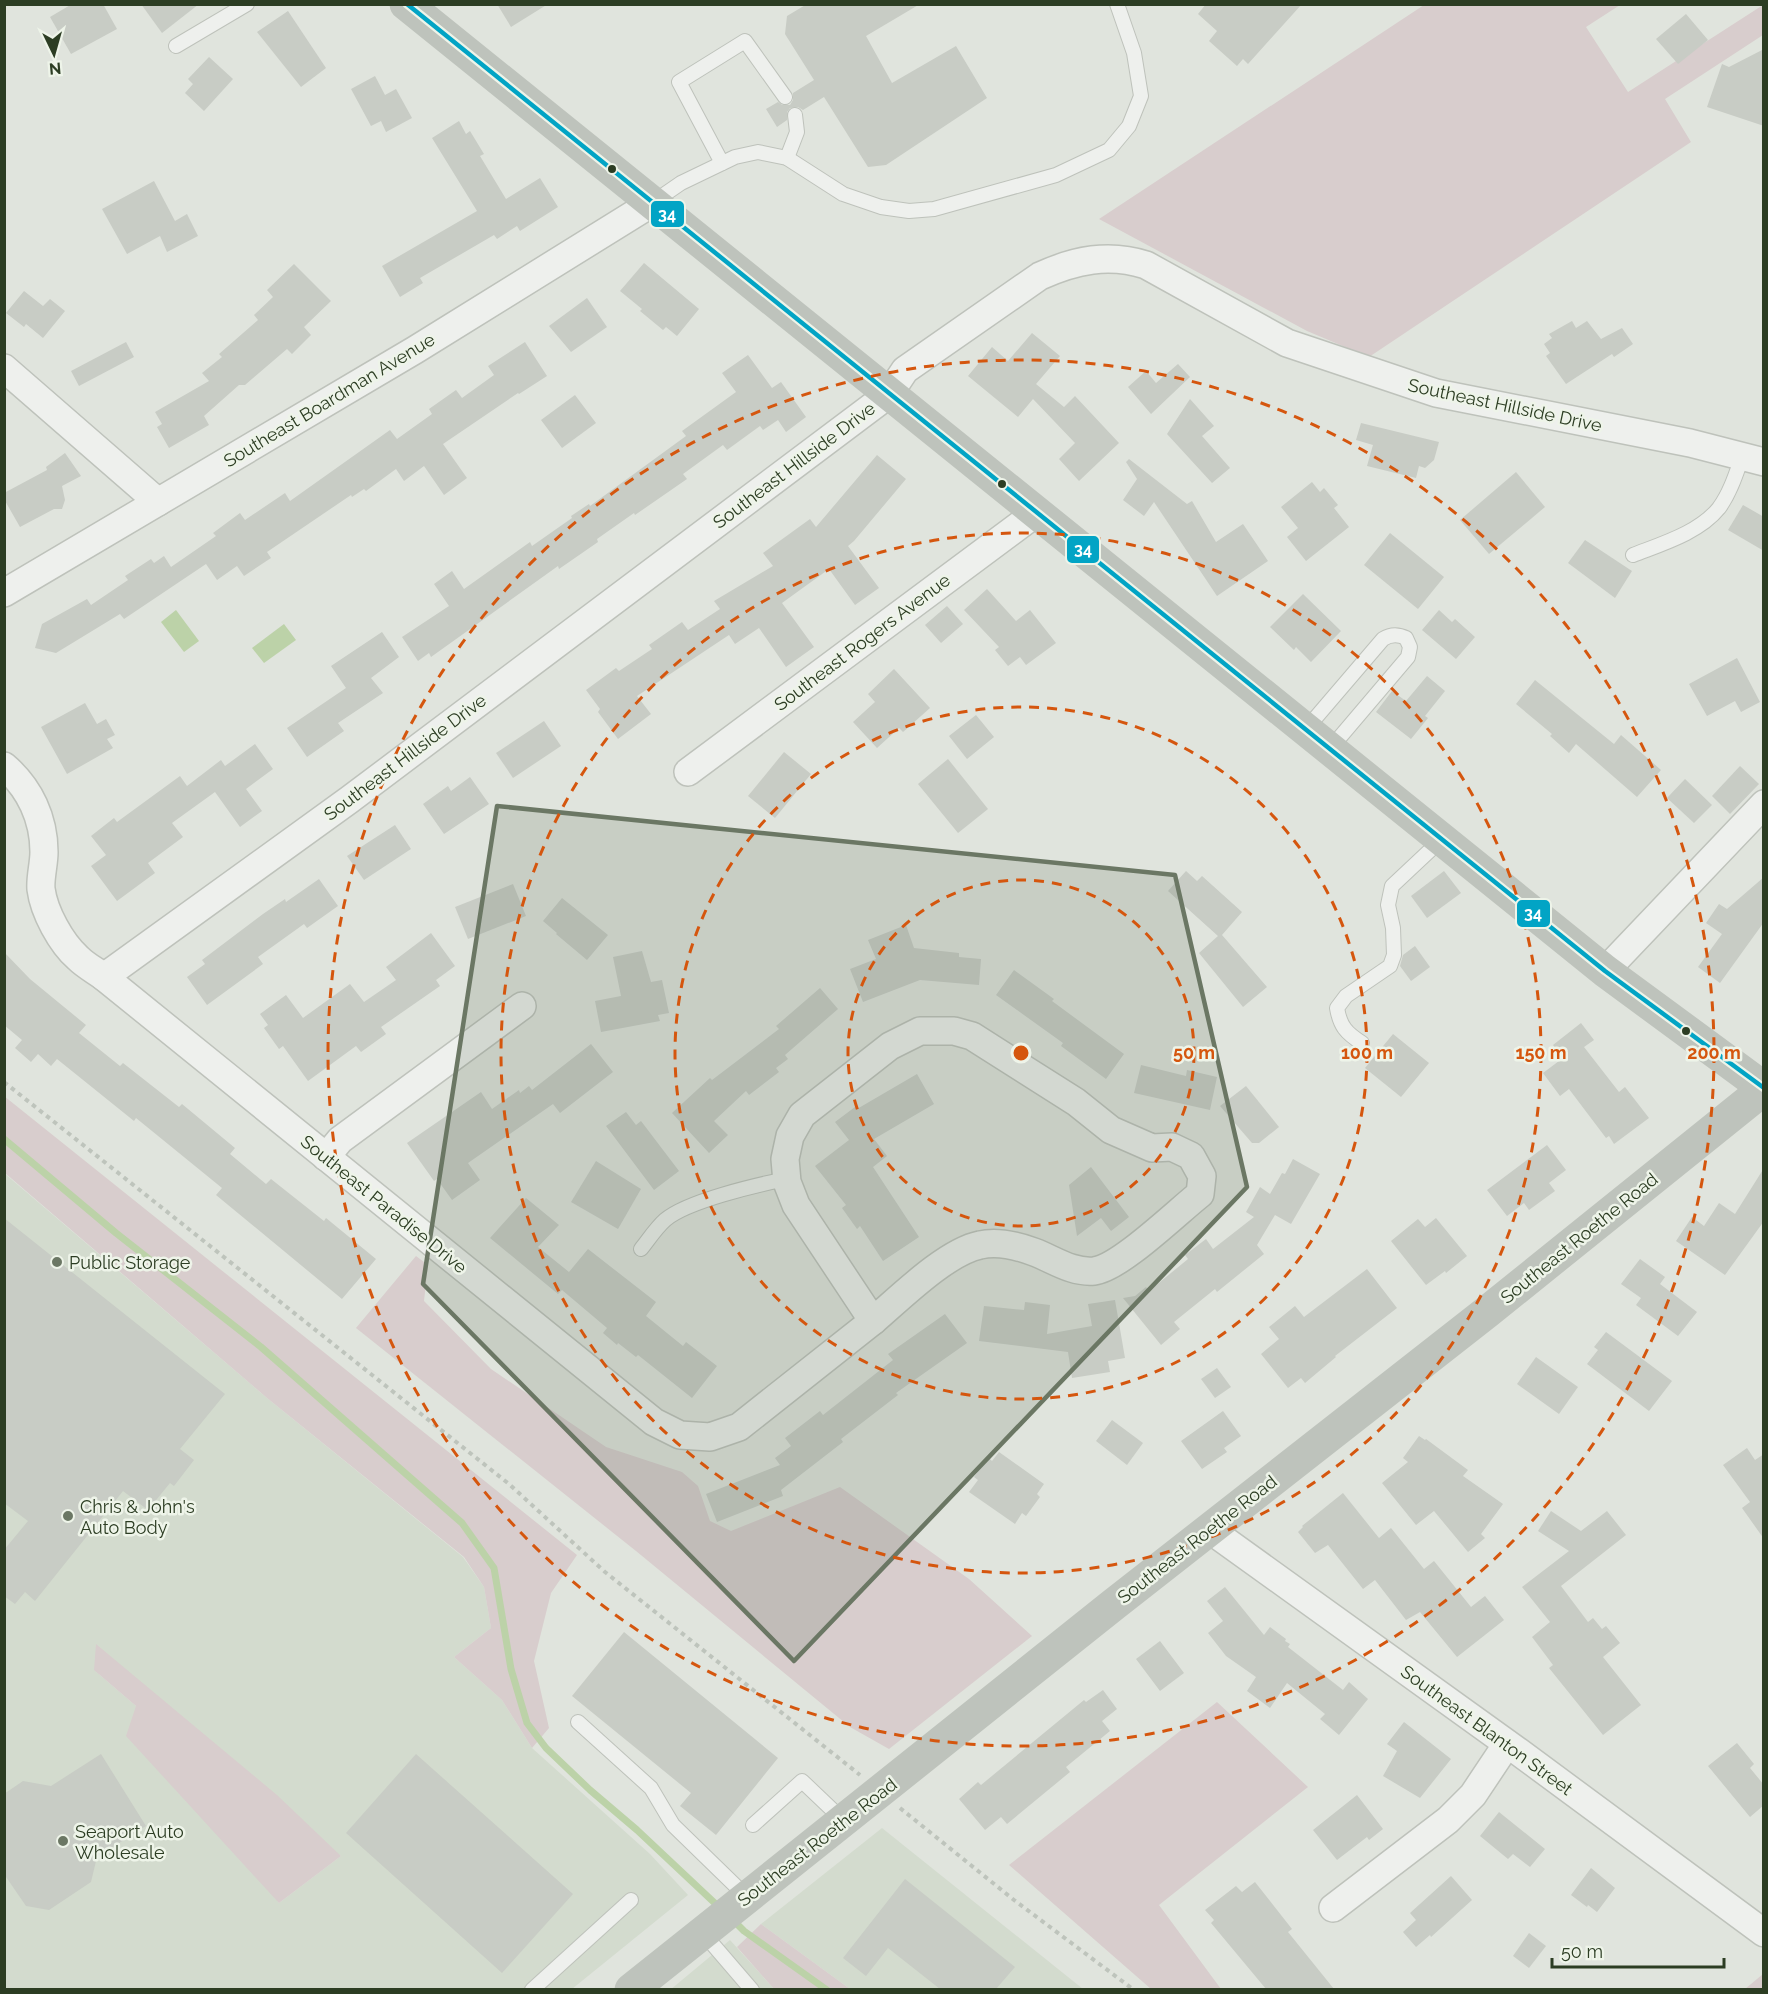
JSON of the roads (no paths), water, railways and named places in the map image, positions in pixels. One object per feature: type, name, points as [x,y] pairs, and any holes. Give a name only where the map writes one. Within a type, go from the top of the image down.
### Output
[{"type":"street","points":[[406,4],[1441,840],[1605,971],[1764,1089]]},
{"type":"street","name":"Southeast Boardman Avenue","points":[[4,593],[415,350],[652,203]]},
{"type":"street","name":"Southeast Hillside Drive","points":[[104,977],[349,800],[889,394],[905,370],[1040,276],[1061,267],[1104,258],[1129,259],[1146,265],[1287,342],[1436,393],[1690,443],[1753,459]]},
{"type":"street","points":[[4,368],[158,502]]},
{"type":"street","name":"Southeast Rogers Avenue","points":[[688,772],[1036,513]]},
{"type":"street","name":"Southeast Paradise Drive","points":[[4,766],[26,790],[37,810],[43,832],[41,889],[54,927],[77,958],[104,977],[654,1422],[680,1435],[710,1437],[739,1427],[873,1321],[950,1257],[978,1245],[997,1243],[1032,1251],[1072,1269],[1095,1271],[1125,1258],[1200,1194],[1202,1176],[1191,1156],[1172,1147],[1152,1148],[1111,1130],[1076,1102],[972,1036],[954,1031],[920,1031],[890,1046],[802,1115],[790,1136],[785,1159],[786,1179],[796,1205],[873,1321]]},
{"type":"street","points":[[1605,971],[1764,804]]},
{"type":"street","points":[[326,1157],[340,1140],[522,1006]]},
{"type":"street","name":"Southeast Roethe Road","points":[[631,1989],[1209,1529],[1487,1312],[1764,1089]]},
{"type":"street","name":"Southeast Blanton Street","points":[[1209,1529],[1764,1933]]},
{"type":"street","points":[[1333,1908],[1448,1820],[1473,1795],[1507,1744]]},
{"type":"lane","points":[[176,46],[247,4]]},
{"type":"lane","points":[[652,203],[681,183],[722,163],[735,157],[758,152],[787,158],[843,194],[881,207],[909,211],[934,209],[1056,175],[1109,150],[1129,126],[1141,96],[1134,53],[1118,4]]},
{"type":"lane","points":[[722,163],[679,82],[745,40],[785,97]]},
{"type":"lane","points":[[787,158],[797,132],[795,115]]},
{"type":"lane","points":[[1632,555],[1701,525],[1718,508],[1734,480],[1753,459]]},
{"type":"lane","points":[[1399,635],[1406,638],[1410,647],[1408,657],[1317,740],[1383,639],[1399,635]]},
{"type":"lane","points":[[1362,1043],[1348,1034],[1339,1022],[1337,1008],[1346,996],[1390,966],[1394,955],[1393,928],[1388,904],[1392,886],[1441,840]]},
{"type":"lane","points":[[641,1249],[666,1219],[678,1212],[749,1187],[786,1179]]},
{"type":"lane","points":[[578,1722],[651,1788],[673,1825],[747,1897]]},
{"type":"lane","points":[[753,1826],[802,1781],[844,1821]]},
{"type":"lane","points":[[532,1989],[631,1899]]},
{"type":"lane","points":[[703,1933],[744,1987]]},
{"type":"waterway","points":[[4,1139],[116,1233],[261,1347],[462,1523],[494,1568],[511,1669],[527,1723],[546,1748],[720,1908]]},
{"type":"waterway","points":[[733,1920],[744,1931],[827,1990]]},
{"type":"place","name":"Public Storage","points":[[57,1262]]},
{"type":"place","name":"Chris & John's Auto Body","points":[[68,1516]]},
{"type":"place","name":"Seaport Auto Wholesale","points":[[63,1841]]}]
